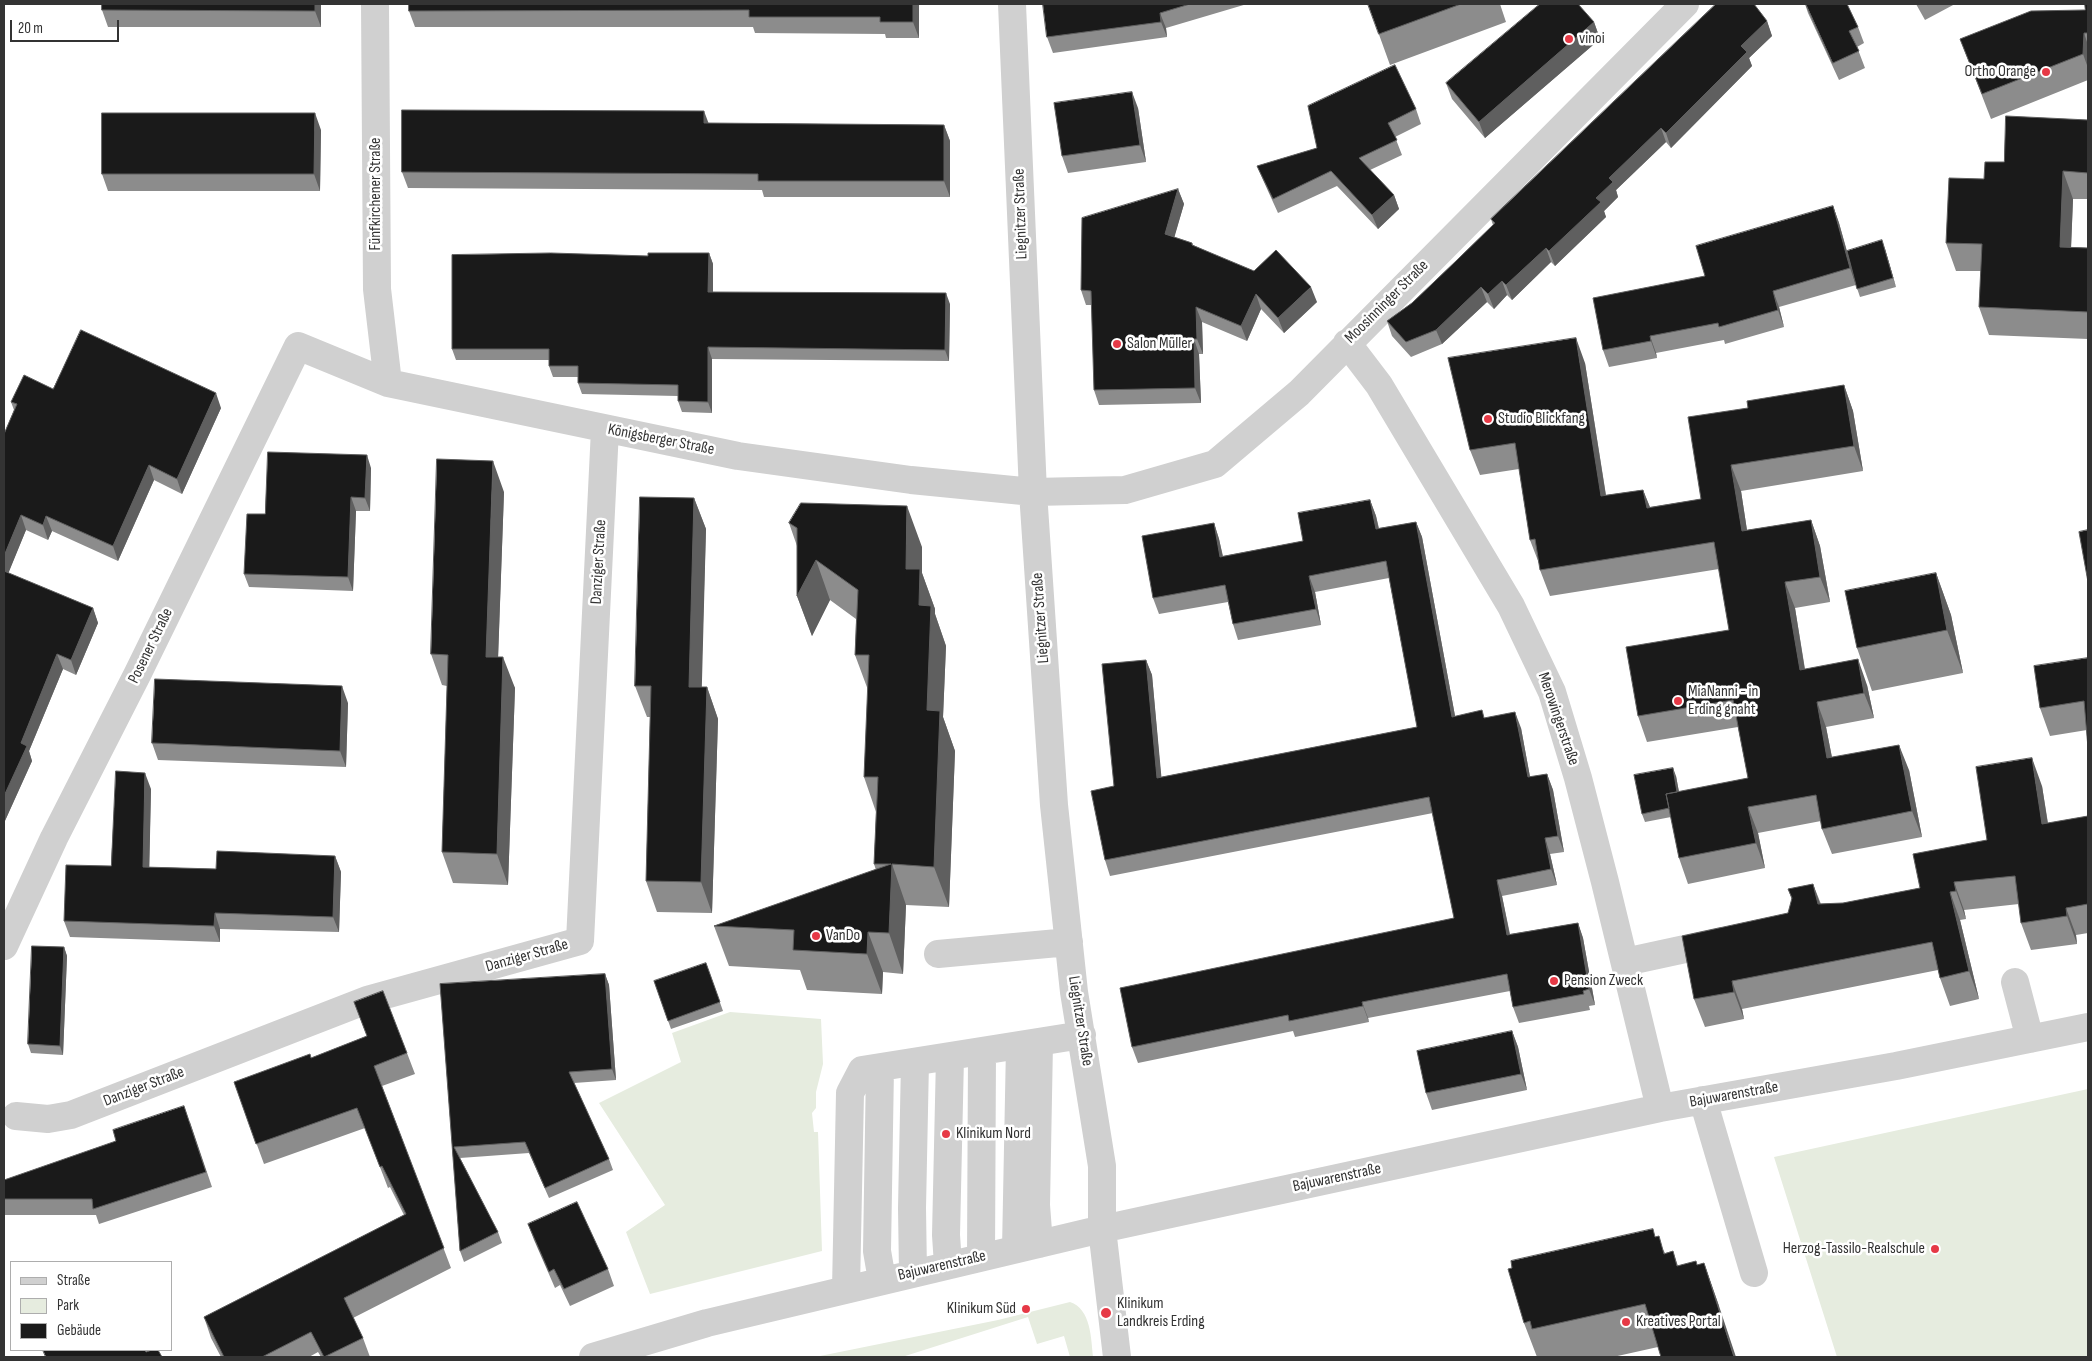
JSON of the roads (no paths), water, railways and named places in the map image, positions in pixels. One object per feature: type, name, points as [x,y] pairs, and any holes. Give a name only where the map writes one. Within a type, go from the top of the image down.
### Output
[{"type":"street","name":"Fünfkirchener Straße","points":[[375,4],[377,289],[388,383]]},
{"type":"street","name":"Liegnitzer Straße","points":[[1012,4],[1033,492],[1054,805],[1068,942],[1102,1166],[1102,1229],[1116,1357]]},
{"type":"street","name":"Moosinninger Straße","points":[[1033,492],[1125,490],[1215,464],[1299,393],[1347,342],[1685,4]]},
{"type":"street","name":"Merowingerstraße","points":[[1347,342],[1379,385],[1511,606],[1552,692],[1578,778],[1660,1108]]},
{"type":"street","name":"Königsberger Straße","points":[[298,346],[388,383],[738,456],[910,480],[1033,492]]},
{"type":"street","name":"Posener Straße","points":[[4,946],[54,838],[138,673],[298,346]]},
{"type":"street","name":"Danziger Straße","points":[[8,1117],[48,1119],[71,1115],[366,1000],[580,941],[605,429]]},
{"type":"street","points":[[1625,962],[1750,936]]},
{"type":"street","points":[[938,954],[1068,942]]},
{"type":"street","points":[[2015,982],[2030,1039]]},
{"type":"street","name":"Bajuwarenstraße","points":[[593,1357],[707,1323],[1102,1229],[1660,1108],[1896,1066],[2088,1027]]},
{"type":"street","points":[[846,1289],[850,1093],[862,1070],[1082,1036]]},
{"type":"street","points":[[1028,1247],[1029,1044]]},
{"type":"street","points":[[981,1257],[982,1052]]},
{"type":"street","points":[[948,1265],[946,1235],[950,1057]]},
{"type":"street","points":[[913,1273],[912,1208],[915,1062]]},
{"type":"street","points":[[880,1068],[877,1251],[882,1280]]},
{"type":"street","points":[[1703,1100],[1754,1273]]},
{"type":"place","name":"vinoi","points":[[1569,39]]},
{"type":"place","name":"Ortho Orange","points":[[2046,72]]},
{"type":"place","name":"Salon Müller","points":[[1117,344]]},
{"type":"place","name":"Studio Blickfang","points":[[1488,419]]},
{"type":"place","name":"MiaNanni - in Erding gnaht","points":[[1678,701]]},
{"type":"place","name":"VanDo","points":[[816,936]]},
{"type":"place","name":"Pension Zweck","points":[[1554,981]]},
{"type":"place","name":"Klinikum Nord","points":[[946,1134]]},
{"type":"place","name":"Herzog-Tassilo-Realschule","points":[[1935,1249]]},
{"type":"place","name":"Klinikum Süd","points":[[1026,1309]]},
{"type":"place","name":"Klinikum Landkreis Erding","points":[[1106,1313]]},
{"type":"place","name":"Kreatives Portal","points":[[1626,1322]]}]
